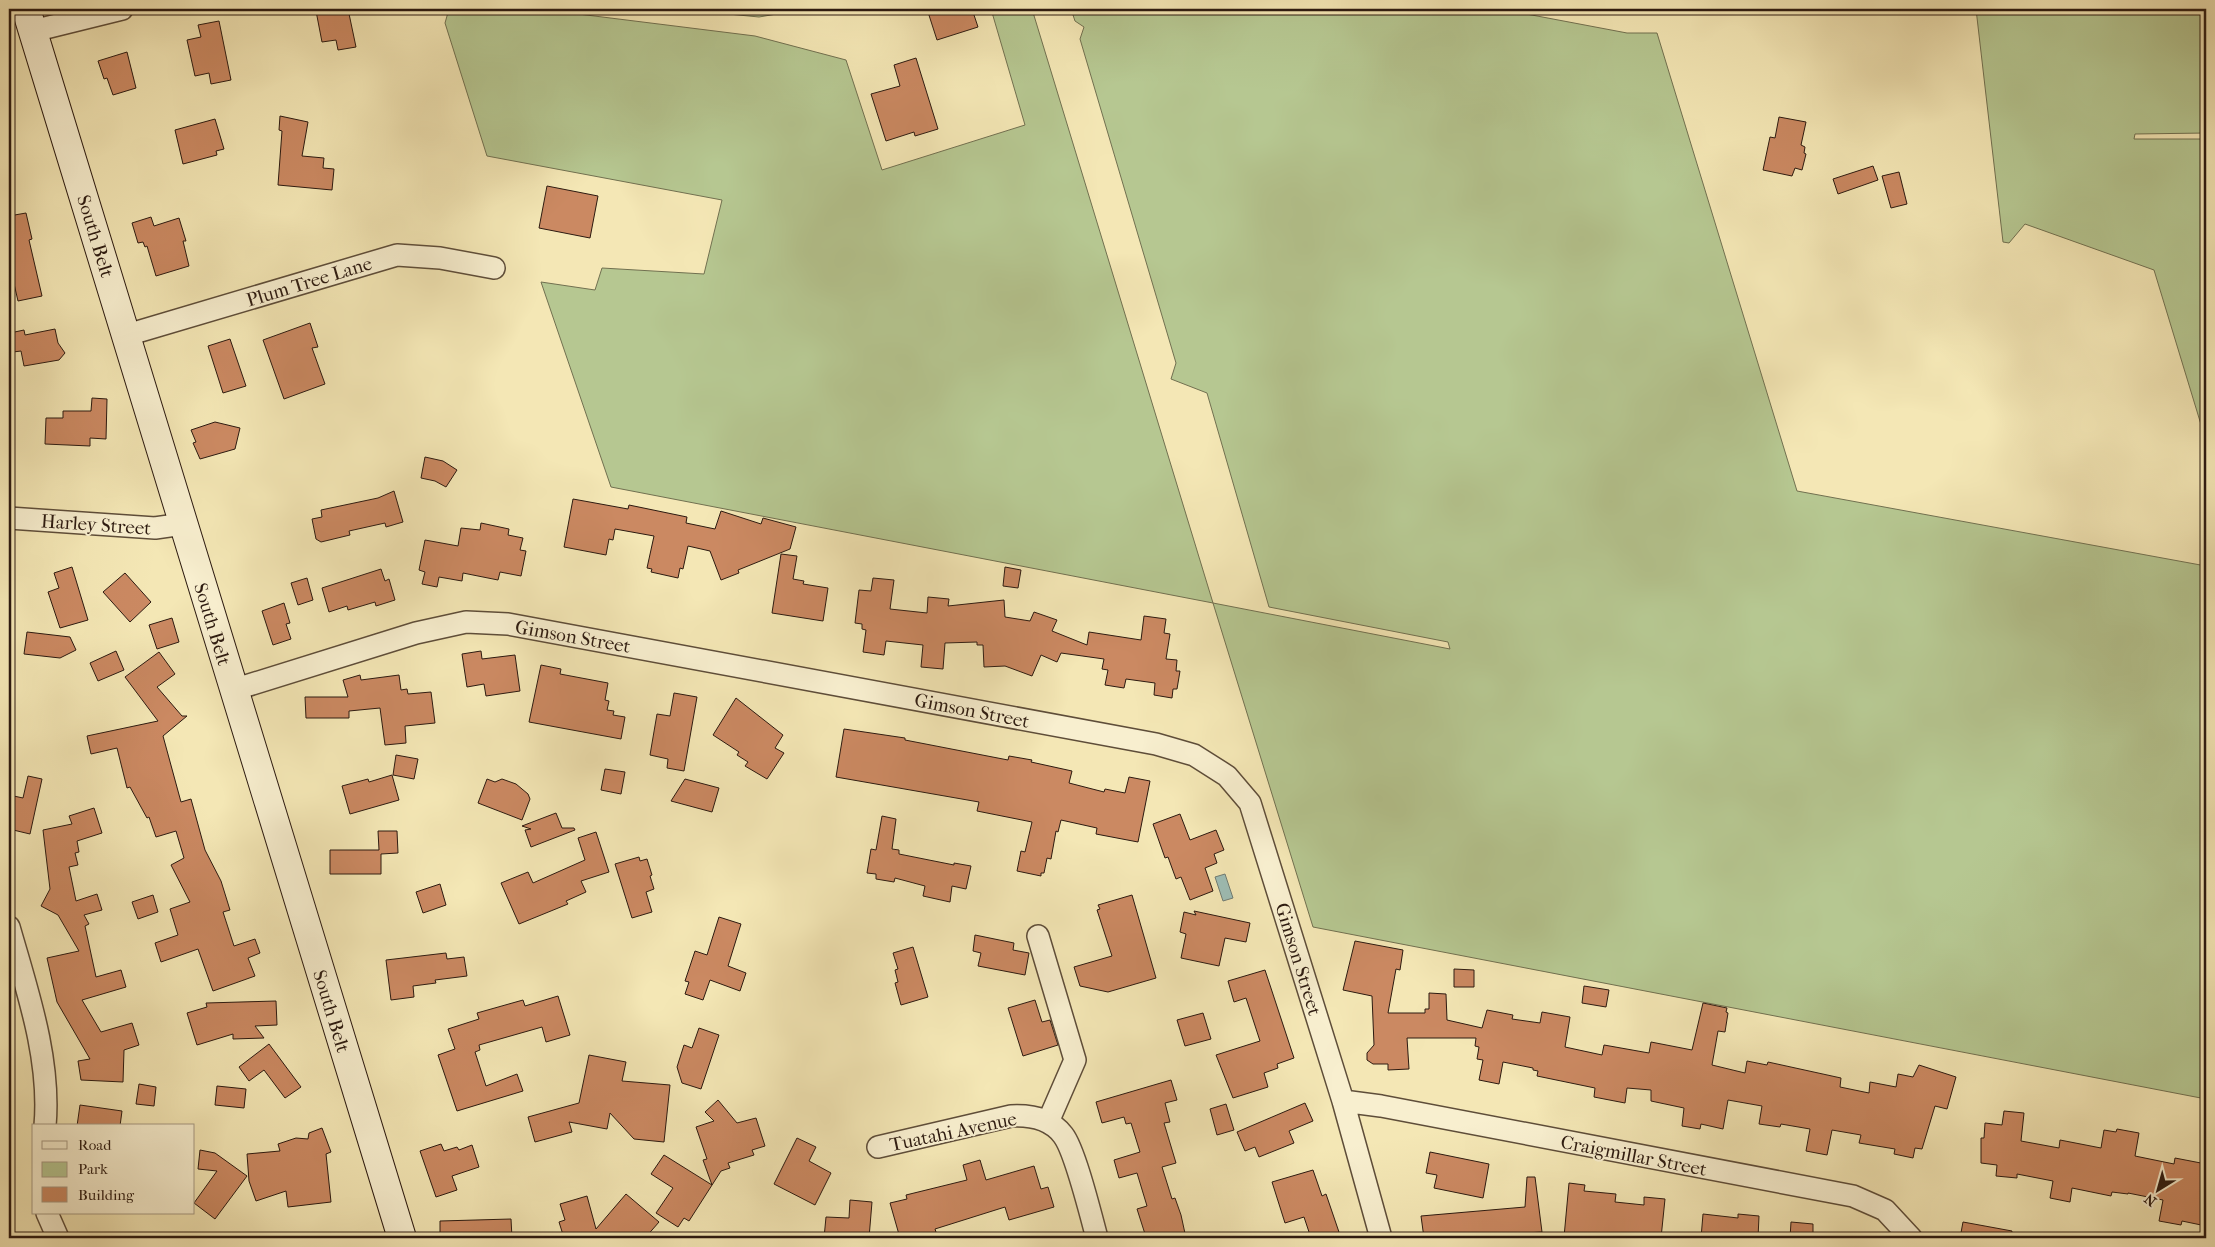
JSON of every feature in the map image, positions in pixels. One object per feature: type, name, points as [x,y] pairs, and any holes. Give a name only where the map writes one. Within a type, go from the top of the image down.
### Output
[{"type":"street","points":[[29,20],[122,9]]},
{"type":"street","name":"South Belt","points":[[29,20],[127,335],[396,1237]]},
{"type":"street","name":"Plum Tree Lane","points":[[127,335],[397,254],[440,258],[494,268]]},
{"type":"street","name":"Harley Street","points":[[9,518],[158,528],[183,524]]},
{"type":"street","name":"Gimson Street","points":[[233,690],[416,633],[466,622],[508,624],[1156,744],[1194,755],[1227,776],[1250,803],[1343,1101],[1381,1238]]},
{"type":"street","points":[[9,927],[28,995],[42,1058],[46,1124]]},
{"type":"street","points":[[1038,936],[1075,1060],[1048,1122]]},
{"type":"street","name":"Craigmillar Street","points":[[1343,1101],[1381,1106],[1853,1196],[1885,1210],[1911,1238]]},
{"type":"street","name":"Tuatahi Avenue","points":[[878,1147],[1011,1116],[1029,1115],[1048,1122],[1064,1135],[1074,1160],[1097,1238]]},
{"type":"street","points":[[47,1214],[58,1238]]},
{"type":"green space","points":[[449,9],[538,9],[755,36],[846,60],[882,170],[1025,125],[991,9],[1032,9],[1213,603],[611,487],[541,282],[595,290],[602,268],[704,274],[722,200],[487,156],[445,23]]},
{"type":"green space","points":[[677,9],[806,9],[759,17]]},
{"type":"green space","points":[[1071,9],[1500,9],[1627,33],[1657,33],[1797,491],[2206,566],[2206,1099],[1313,927],[1213,603],[1450,649],[1448,642],[1269,607],[1207,393],[1171,379],[1176,363],[1080,39],[1084,27],[1075,21]]},
{"type":"green space","points":[[1976,9],[2206,9],[2206,133],[2135,134],[2134,139],[2206,139],[2206,441],[2154,270],[2025,224],[2009,243],[2003,242]]},
{"type":"water","points":[[1225,874],[1233,898],[1223,901],[1215,877]]},
{"type":"building","points":[[348,9],[356,47],[338,50],[336,40],[322,42],[316,11]]},
{"type":"building","points":[[927,9],[972,9],[978,27],[937,40]]},
{"type":"building","points":[[219,21],[231,80],[211,84],[209,73],[195,76],[187,40],[201,37],[198,25]]},
{"type":"building","points":[[127,52],[136,88],[113,95],[107,78],[104,79],[98,61]]},
{"type":"building","points":[[916,58],[938,129],[915,136],[914,132],[886,141],[871,94],[900,86],[894,65]]},
{"type":"building","points":[[280,116],[308,122],[302,156],[324,158],[323,168],[334,169],[332,190],[278,185],[282,131],[279,130]]},
{"type":"building","points":[[1779,117],[1806,122],[1801,145],[1805,147],[1804,153],[1806,154],[1802,170],[1795,168],[1792,176],[1763,170],[1770,137],[1775,138]]},
{"type":"building","points":[[215,119],[224,149],[216,151],[217,155],[183,164],[175,130]]},
{"type":"building","points":[[1873,166],[1878,180],[1838,194],[1833,179]]},
{"type":"building","points":[[1899,172],[1907,204],[1891,208],[1882,176]]},
{"type":"building","points":[[547,186],[598,196],[590,238],[539,228]]},
{"type":"building","points":[[26,213],[32,239],[29,240],[42,296],[18,301],[9,262],[9,216]]},
{"type":"building","points":[[151,217],[154,226],[179,218],[186,241],[183,241],[189,266],[156,276],[147,246],[145,247],[143,242],[138,243],[132,223]]},
{"type":"building","points":[[310,323],[318,347],[312,348],[325,384],[284,399],[263,340]]},
{"type":"building","points":[[55,329],[58,343],[65,353],[59,360],[24,366],[21,351],[13,352],[10,333],[24,330],[25,335]]},
{"type":"building","points":[[230,339],[246,386],[223,393],[208,346]]},
{"type":"building","points":[[92,398],[107,399],[106,439],[90,438],[90,446],[45,444],[46,418],[63,418],[63,411],[91,411]]},
{"type":"building","points":[[215,422],[240,428],[235,449],[200,459],[193,443],[196,442],[191,430]]},
{"type":"building","points":[[425,457],[443,461],[457,470],[446,487],[435,481],[421,478]]},
{"type":"building","points":[[394,491],[403,522],[386,527],[385,523],[349,531],[350,535],[321,542],[316,539],[312,519],[322,517],[321,510],[378,498]]},
{"type":"building","points":[[573,499],[628,509],[629,505],[687,517],[686,523],[715,529],[721,511],[761,524],[763,518],[796,527],[790,549],[738,570],[739,573],[721,580],[710,551],[688,546],[683,569],[680,568],[678,578],[651,572],[652,569],[647,568],[654,536],[615,529],[613,540],[609,539],[606,555],[564,547]]},
{"type":"building","points":[[481,523],[509,529],[508,535],[523,538],[520,550],[526,551],[521,576],[500,572],[498,580],[463,573],[462,581],[439,577],[437,587],[422,584],[425,572],[419,570],[425,540],[458,546],[461,528],[480,530]]},
{"type":"building","points":[[781,554],[797,556],[793,579],[804,581],[803,584],[828,588],[823,621],[772,613]]},
{"type":"building","points":[[72,567],[88,620],[60,628],[48,592],[59,588],[54,573]]},
{"type":"building","points":[[1005,567],[1021,570],[1018,588],[1003,586]]},
{"type":"building","points":[[381,569],[385,581],[389,579],[395,600],[376,606],[375,602],[348,610],[347,606],[329,612],[322,588]]},
{"type":"building","points":[[125,573],[151,602],[130,622],[103,592]]},
{"type":"building","points":[[307,578],[313,600],[298,605],[291,583]]},
{"type":"building","points":[[873,578],[894,580],[890,609],[927,613],[928,597],[949,599],[948,606],[1004,600],[1005,617],[1030,621],[1034,612],[1057,620],[1052,631],[1087,645],[1089,632],[1141,640],[1144,616],[1166,619],[1164,633],[1170,634],[1166,659],[1177,660],[1176,671],[1180,671],[1177,689],[1173,689],[1172,698],[1154,695],[1155,683],[1126,679],[1124,688],[1105,685],[1108,670],[1102,669],[1104,659],[1061,653],[1057,662],[1041,655],[1032,676],[1005,666],[984,667],[983,645],[977,645],[977,642],[945,643],[943,669],[921,667],[923,645],[886,641],[884,655],[863,652],[866,630],[862,629],[862,624],[855,623],[859,590],[871,591]]},
{"type":"building","points":[[284,603],[290,623],[286,624],[291,639],[273,645],[262,611]]},
{"type":"building","points":[[172,618],[179,642],[157,649],[149,625]]},
{"type":"building","points":[[27,632],[70,637],[76,650],[60,658],[24,654]]},
{"type":"building","points":[[116,651],[124,670],[98,681],[90,663]]},
{"type":"building","points":[[481,651],[482,659],[515,655],[520,691],[486,696],[484,684],[467,687],[462,654]]},
{"type":"building","points":[[159,652],[175,674],[157,687],[182,716],[187,716],[163,736],[181,802],[191,799],[205,850],[221,881],[230,910],[223,912],[234,946],[255,939],[260,953],[248,958],[255,976],[213,991],[198,949],[161,962],[155,943],[178,935],[170,909],[190,902],[171,865],[184,858],[176,831],[156,837],[149,817],[147,818],[130,787],[127,788],[117,748],[91,754],[87,736],[158,721],[125,677]]},
{"type":"building","points":[[541,665],[561,669],[560,674],[608,683],[605,700],[609,701],[607,710],[614,711],[613,715],[625,717],[621,739],[529,722]]},
{"type":"building","points":[[360,675],[361,680],[399,675],[401,690],[407,689],[408,694],[431,692],[435,723],[405,726],[406,743],[385,745],[380,708],[349,711],[349,718],[306,718],[305,697],[348,697],[343,680]]},
{"type":"building","points":[[674,693],[697,697],[684,771],[667,768],[668,759],[650,755],[657,714],[670,716]]},
{"type":"building","points":[[736,698],[783,735],[775,748],[784,753],[767,779],[745,766],[748,762],[737,755],[739,752],[713,735]]},
{"type":"building","points":[[844,729],[905,738],[905,740],[1008,760],[1009,756],[1032,760],[1031,762],[1072,771],[1069,783],[1104,792],[1105,789],[1125,793],[1129,777],[1150,781],[1138,842],[1096,834],[1097,828],[1061,820],[1058,832],[1056,831],[1051,859],[1047,858],[1044,873],[1041,873],[1041,876],[1017,871],[1021,851],[1025,852],[1032,822],[977,811],[979,802],[836,777]]},
{"type":"building","points":[[396,755],[418,759],[414,779],[393,775]]},
{"type":"building","points":[[605,769],[625,772],[621,794],[601,790]]},
{"type":"building","points":[[392,775],[399,800],[350,814],[342,786],[368,779],[369,782]]},
{"type":"building","points":[[28,776],[42,779],[30,834],[9,829],[9,795],[23,798]]},
{"type":"building","points":[[487,779],[495,782],[502,779],[516,784],[528,794],[530,799],[522,820],[478,803]]},
{"type":"building","points":[[685,779],[719,788],[712,812],[671,801]]},
{"type":"building","points":[[94,808],[102,833],[77,841],[79,852],[75,853],[78,865],[69,867],[76,901],[97,894],[102,910],[84,915],[89,924],[85,926],[96,977],[121,970],[126,987],[82,1000],[101,1032],[132,1023],[139,1045],[124,1050],[123,1082],[81,1080],[78,1061],[90,1059],[57,1002],[47,958],[79,951],[58,915],[41,906],[50,889],[43,830],[72,824],[69,816]]},
{"type":"building","points":[[556,813],[562,828],[574,828],[575,830],[531,847],[525,830],[531,829],[522,826]]},
{"type":"building","points":[[1180,814],[1190,840],[1216,830],[1224,850],[1214,854],[1217,863],[1205,868],[1213,891],[1190,900],[1181,877],[1176,879],[1168,857],[1165,858],[1153,824]]},
{"type":"building","points":[[882,816],[896,819],[892,849],[899,850],[899,854],[954,865],[954,863],[971,866],[966,889],[952,886],[950,902],[923,896],[925,886],[895,878],[894,882],[876,879],[876,874],[867,873],[871,849],[876,850]]},
{"type":"building","points":[[378,831],[397,831],[398,853],[381,854],[381,874],[330,874],[330,850],[379,850]]},
{"type":"building","points":[[596,832],[609,872],[581,881],[586,892],[566,901],[568,904],[519,924],[501,883],[528,872],[533,883],[585,860],[578,838]]},
{"type":"building","points":[[639,857],[640,861],[647,859],[652,875],[650,876],[654,889],[646,892],[652,912],[632,918],[615,864]]},
{"type":"building","points":[[440,884],[446,905],[423,913],[416,892]]},
{"type":"building","points":[[153,895],[158,912],[138,919],[132,902]]},
{"type":"building","points":[[1132,895],[1156,978],[1108,992],[1080,986],[1074,967],[1112,956],[1097,910],[1100,909],[1098,905]]},
{"type":"building","points":[[1194,911],[1250,923],[1246,942],[1225,938],[1219,966],[1181,958],[1186,934],[1180,932],[1184,912],[1196,915]]},
{"type":"building","points":[[719,917],[741,924],[728,966],[746,973],[740,991],[710,980],[703,1000],[685,994],[689,982],[685,981],[695,951],[707,955]]},
{"type":"building","points":[[975,935],[1014,943],[1013,950],[1029,953],[1025,975],[978,966],[981,953],[973,951]]},
{"type":"building","points":[[1355,941],[1403,950],[1400,970],[1396,969],[1388,1013],[1425,1013],[1425,1009],[1429,1009],[1429,993],[1446,994],[1447,1020],[1482,1028],[1487,1010],[1513,1015],[1512,1019],[1540,1023],[1542,1012],[1570,1017],[1565,1047],[1602,1055],[1604,1045],[1649,1053],[1651,1042],[1692,1050],[1703,1003],[1727,1008],[1726,1012],[1728,1013],[1725,1032],[1718,1031],[1712,1065],[1745,1073],[1747,1061],[1767,1065],[1768,1062],[1841,1078],[1840,1087],[1869,1093],[1870,1082],[1896,1087],[1898,1074],[1913,1077],[1919,1065],[1956,1077],[1947,1109],[1935,1106],[1922,1149],[1915,1148],[1913,1158],[1894,1154],[1895,1149],[1859,1143],[1861,1135],[1832,1130],[1827,1155],[1806,1151],[1810,1129],[1781,1124],[1780,1127],[1759,1124],[1762,1106],[1728,1100],[1723,1129],[1701,1124],[1700,1129],[1682,1126],[1684,1108],[1651,1101],[1651,1090],[1627,1088],[1625,1103],[1594,1097],[1595,1088],[1537,1076],[1538,1071],[1533,1070],[1533,1068],[1503,1062],[1499,1084],[1479,1080],[1483,1060],[1477,1059],[1479,1047],[1475,1046],[1476,1038],[1407,1038],[1409,1069],[1388,1070],[1388,1064],[1373,1064],[1367,1060],[1367,1053],[1374,1045],[1372,996],[1343,990]]},
{"type":"building","points":[[913,947],[928,997],[901,1005],[895,983],[898,982],[895,970],[898,969],[893,953]]},
{"type":"building","points":[[446,953],[447,959],[464,957],[467,976],[435,980],[436,983],[413,986],[414,997],[391,1000],[386,960]]},
{"type":"building","points":[[1454,969],[1474,970],[1474,987],[1454,987]]},
{"type":"building","points":[[1265,970],[1294,1058],[1277,1064],[1278,1068],[1264,1073],[1268,1087],[1233,1098],[1216,1055],[1260,1041],[1246,998],[1234,1002],[1228,981]]},
{"type":"building","points":[[1584,986],[1609,990],[1606,1007],[1582,1003]]},
{"type":"building","points":[[558,996],[570,1035],[546,1042],[542,1027],[479,1045],[480,1050],[475,1052],[486,1086],[517,1074],[523,1091],[457,1111],[438,1055],[455,1049],[448,1029],[479,1019],[477,1013],[523,1000],[525,1006]]},
{"type":"building","points":[[1035,1000],[1042,1022],[1050,1020],[1058,1045],[1023,1056],[1008,1008]]},
{"type":"building","points":[[276,1001],[277,1025],[255,1026],[264,1038],[233,1039],[233,1034],[197,1045],[187,1013],[207,1007],[206,1003]]},
{"type":"building","points":[[1203,1013],[1211,1039],[1185,1046],[1177,1020]]},
{"type":"building","points":[[699,1028],[719,1035],[701,1089],[682,1083],[677,1067],[684,1045],[692,1048]]},
{"type":"building","points":[[269,1044],[301,1087],[285,1098],[264,1070],[249,1081],[239,1067]]},
{"type":"building","points":[[589,1055],[626,1062],[622,1081],[670,1085],[664,1142],[634,1139],[610,1113],[607,1129],[569,1122],[572,1132],[535,1142],[528,1117],[579,1103]]},
{"type":"building","points":[[1171,1080],[1177,1100],[1165,1103],[1170,1122],[1164,1123],[1176,1163],[1162,1167],[1172,1199],[1175,1198],[1181,1215],[1186,1238],[1149,1238],[1148,1233],[1145,1234],[1137,1209],[1147,1206],[1137,1173],[1119,1178],[1114,1160],[1140,1152],[1131,1123],[1126,1124],[1124,1117],[1102,1123],[1096,1102]]},
{"type":"building","points":[[139,1084],[156,1087],[154,1106],[136,1104]]},
{"type":"building","points":[[217,1086],[246,1089],[244,1108],[215,1105]]},
{"type":"building","points":[[718,1100],[737,1123],[756,1118],[765,1146],[752,1150],[754,1155],[728,1163],[730,1168],[721,1171],[689,1221],[684,1218],[678,1227],[656,1213],[673,1188],[651,1174],[664,1155],[712,1185],[703,1160],[707,1159],[696,1127],[714,1121],[705,1112]]},
{"type":"building","points":[[1305,1103],[1313,1121],[1289,1131],[1294,1143],[1259,1157],[1255,1147],[1245,1151],[1237,1132]]},
{"type":"building","points":[[1226,1104],[1234,1130],[1217,1135],[1210,1109]]},
{"type":"building","points":[[80,1105],[122,1111],[120,1124],[77,1124]]},
{"type":"building","points":[[2004,1111],[2024,1113],[2021,1141],[2059,1148],[2060,1140],[2101,1148],[2104,1130],[2116,1132],[2117,1129],[2139,1133],[2135,1156],[2174,1164],[2175,1158],[2206,1164],[2206,1226],[2182,1221],[2181,1225],[2159,1221],[2163,1200],[2128,1193],[2112,1192],[2111,1196],[2072,1188],[2070,1202],[2050,1198],[2053,1181],[2017,1174],[2017,1178],[1996,1176],[1997,1165],[1981,1163],[1981,1138],[1984,1138],[1985,1123],[2002,1125]]},
{"type":"building","points":[[322,1128],[331,1152],[326,1154],[331,1202],[288,1207],[286,1191],[256,1201],[249,1181],[247,1154],[280,1151],[278,1144],[296,1138],[308,1139],[309,1133]]},
{"type":"building","points":[[797,1138],[816,1147],[809,1161],[831,1173],[815,1205],[774,1184]]},
{"type":"building","points":[[441,1144],[444,1151],[457,1147],[459,1150],[472,1145],[479,1167],[452,1176],[457,1190],[436,1197],[420,1151]]},
{"type":"building","points":[[200,1150],[215,1153],[247,1176],[215,1219],[195,1204],[195,1202],[217,1171],[198,1169]]},
{"type":"building","points":[[1430,1152],[1489,1164],[1483,1198],[1434,1188],[1437,1175],[1426,1173]]},
{"type":"building","points":[[980,1160],[986,1180],[1034,1166],[1041,1189],[1048,1187],[1054,1207],[1009,1220],[1005,1207],[935,1229],[937,1235],[927,1238],[900,1238],[890,1203],[907,1199],[906,1195],[967,1180],[963,1165]]},
{"type":"building","points":[[1313,1170],[1322,1196],[1326,1194],[1341,1238],[1311,1238],[1304,1217],[1285,1223],[1272,1182]]},
{"type":"building","points":[[1527,1177],[1535,1177],[1542,1232],[1495,1235],[1495,1238],[1448,1238],[1448,1236],[1424,1238],[1421,1216],[1525,1207]]},
{"type":"building","points":[[1569,1183],[1585,1185],[1584,1191],[1616,1194],[1615,1202],[1644,1205],[1644,1197],[1665,1199],[1661,1238],[1564,1237]]},
{"type":"building","points":[[626,1194],[659,1222],[645,1238],[564,1238],[559,1222],[565,1220],[560,1204],[587,1196],[596,1229]]},
{"type":"building","points":[[850,1200],[872,1202],[869,1238],[824,1238],[826,1217],[849,1218]]},
{"type":"building","points":[[1703,1214],[1738,1218],[1738,1214],[1759,1216],[1758,1238],[1701,1238]]},
{"type":"building","points":[[511,1219],[512,1238],[440,1238],[440,1221]]},
{"type":"building","points":[[1791,1222],[1813,1224],[1813,1238],[1790,1238]]},
{"type":"building","points":[[1963,1222],[2012,1231],[2011,1238],[1960,1238]]}]
